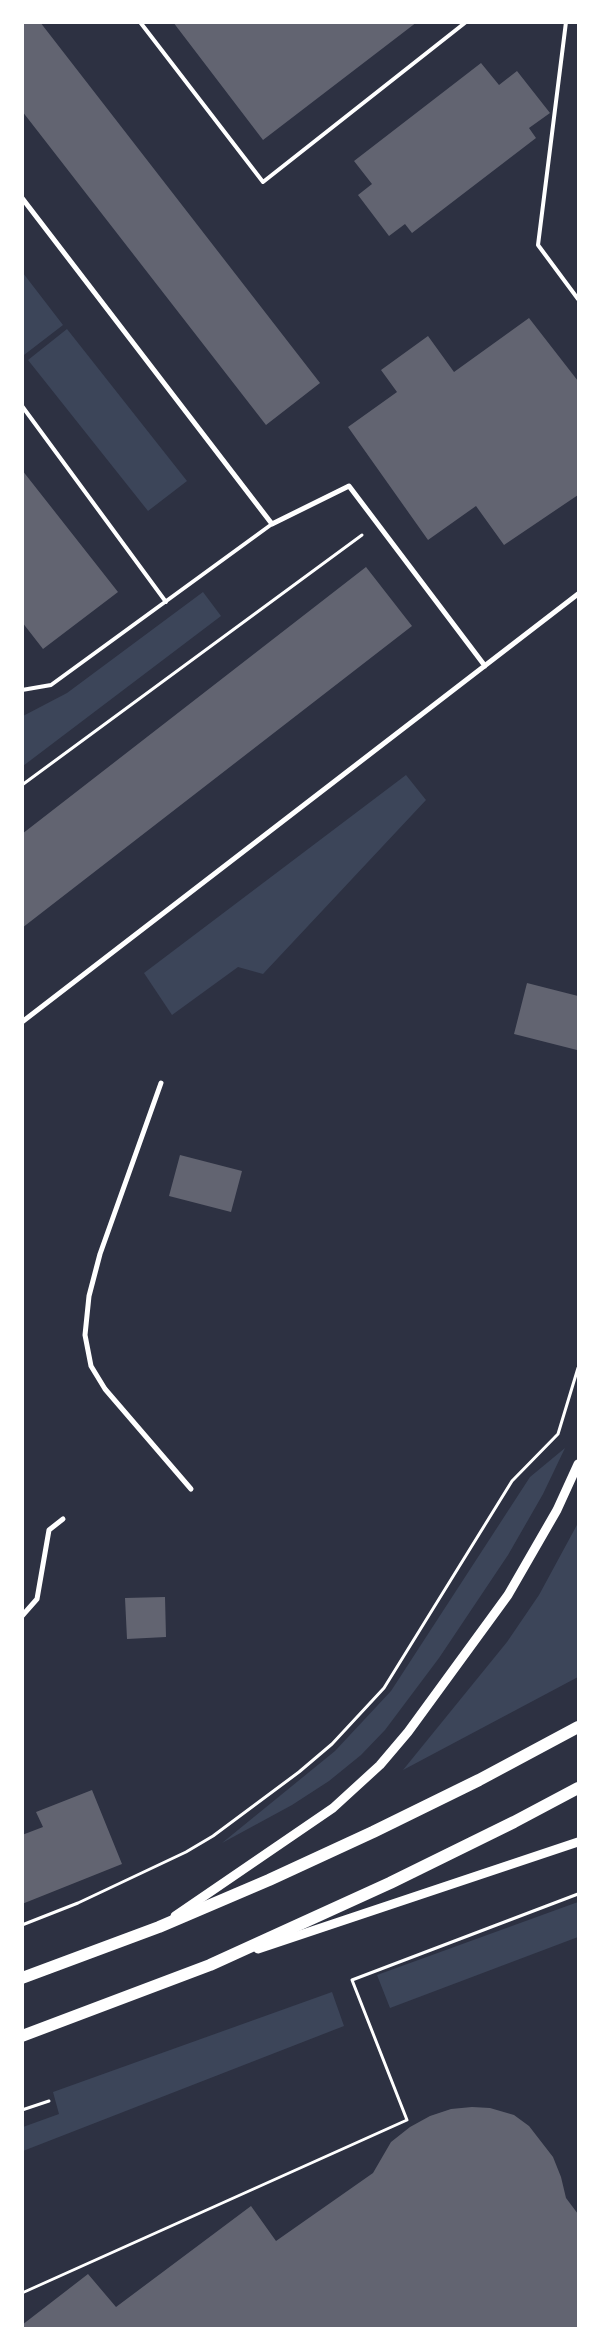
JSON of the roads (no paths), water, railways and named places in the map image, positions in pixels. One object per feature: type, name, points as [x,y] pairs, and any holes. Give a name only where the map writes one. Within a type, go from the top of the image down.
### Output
[{"type":"main road","points":[[22,1978],[159,1927],[373,1832],[479,1780],[578,1727]]},
{"type":"main road","points":[[22,2036],[210,1965],[399,1879],[578,1788]]},
{"type":"street","points":[[22,198],[272,524],[349,486],[485,666]]},
{"type":"street","points":[[22,1022],[578,594]]},
{"type":"street","points":[[161,1083],[100,1254],[88,1296],[84,1335],[91,1366],[105,1389],[190,1489]]},
{"type":"street","points":[[159,1927],[333,1808],[380,1765],[408,1732],[508,1594],[557,1510],[578,1464]]},
{"type":"street","points":[[22,1616],[37,1599],[49,1530],[63,1519]]},
{"type":"street","points":[[210,1965],[578,1842]]},
{"type":"lane","points":[[140,22],[263,182],[466,22]]},
{"type":"lane","points":[[566,22],[538,245],[578,299]]},
{"type":"lane","points":[[22,406],[166,602]]},
{"type":"lane","points":[[22,690],[51,685],[272,524]]}]
